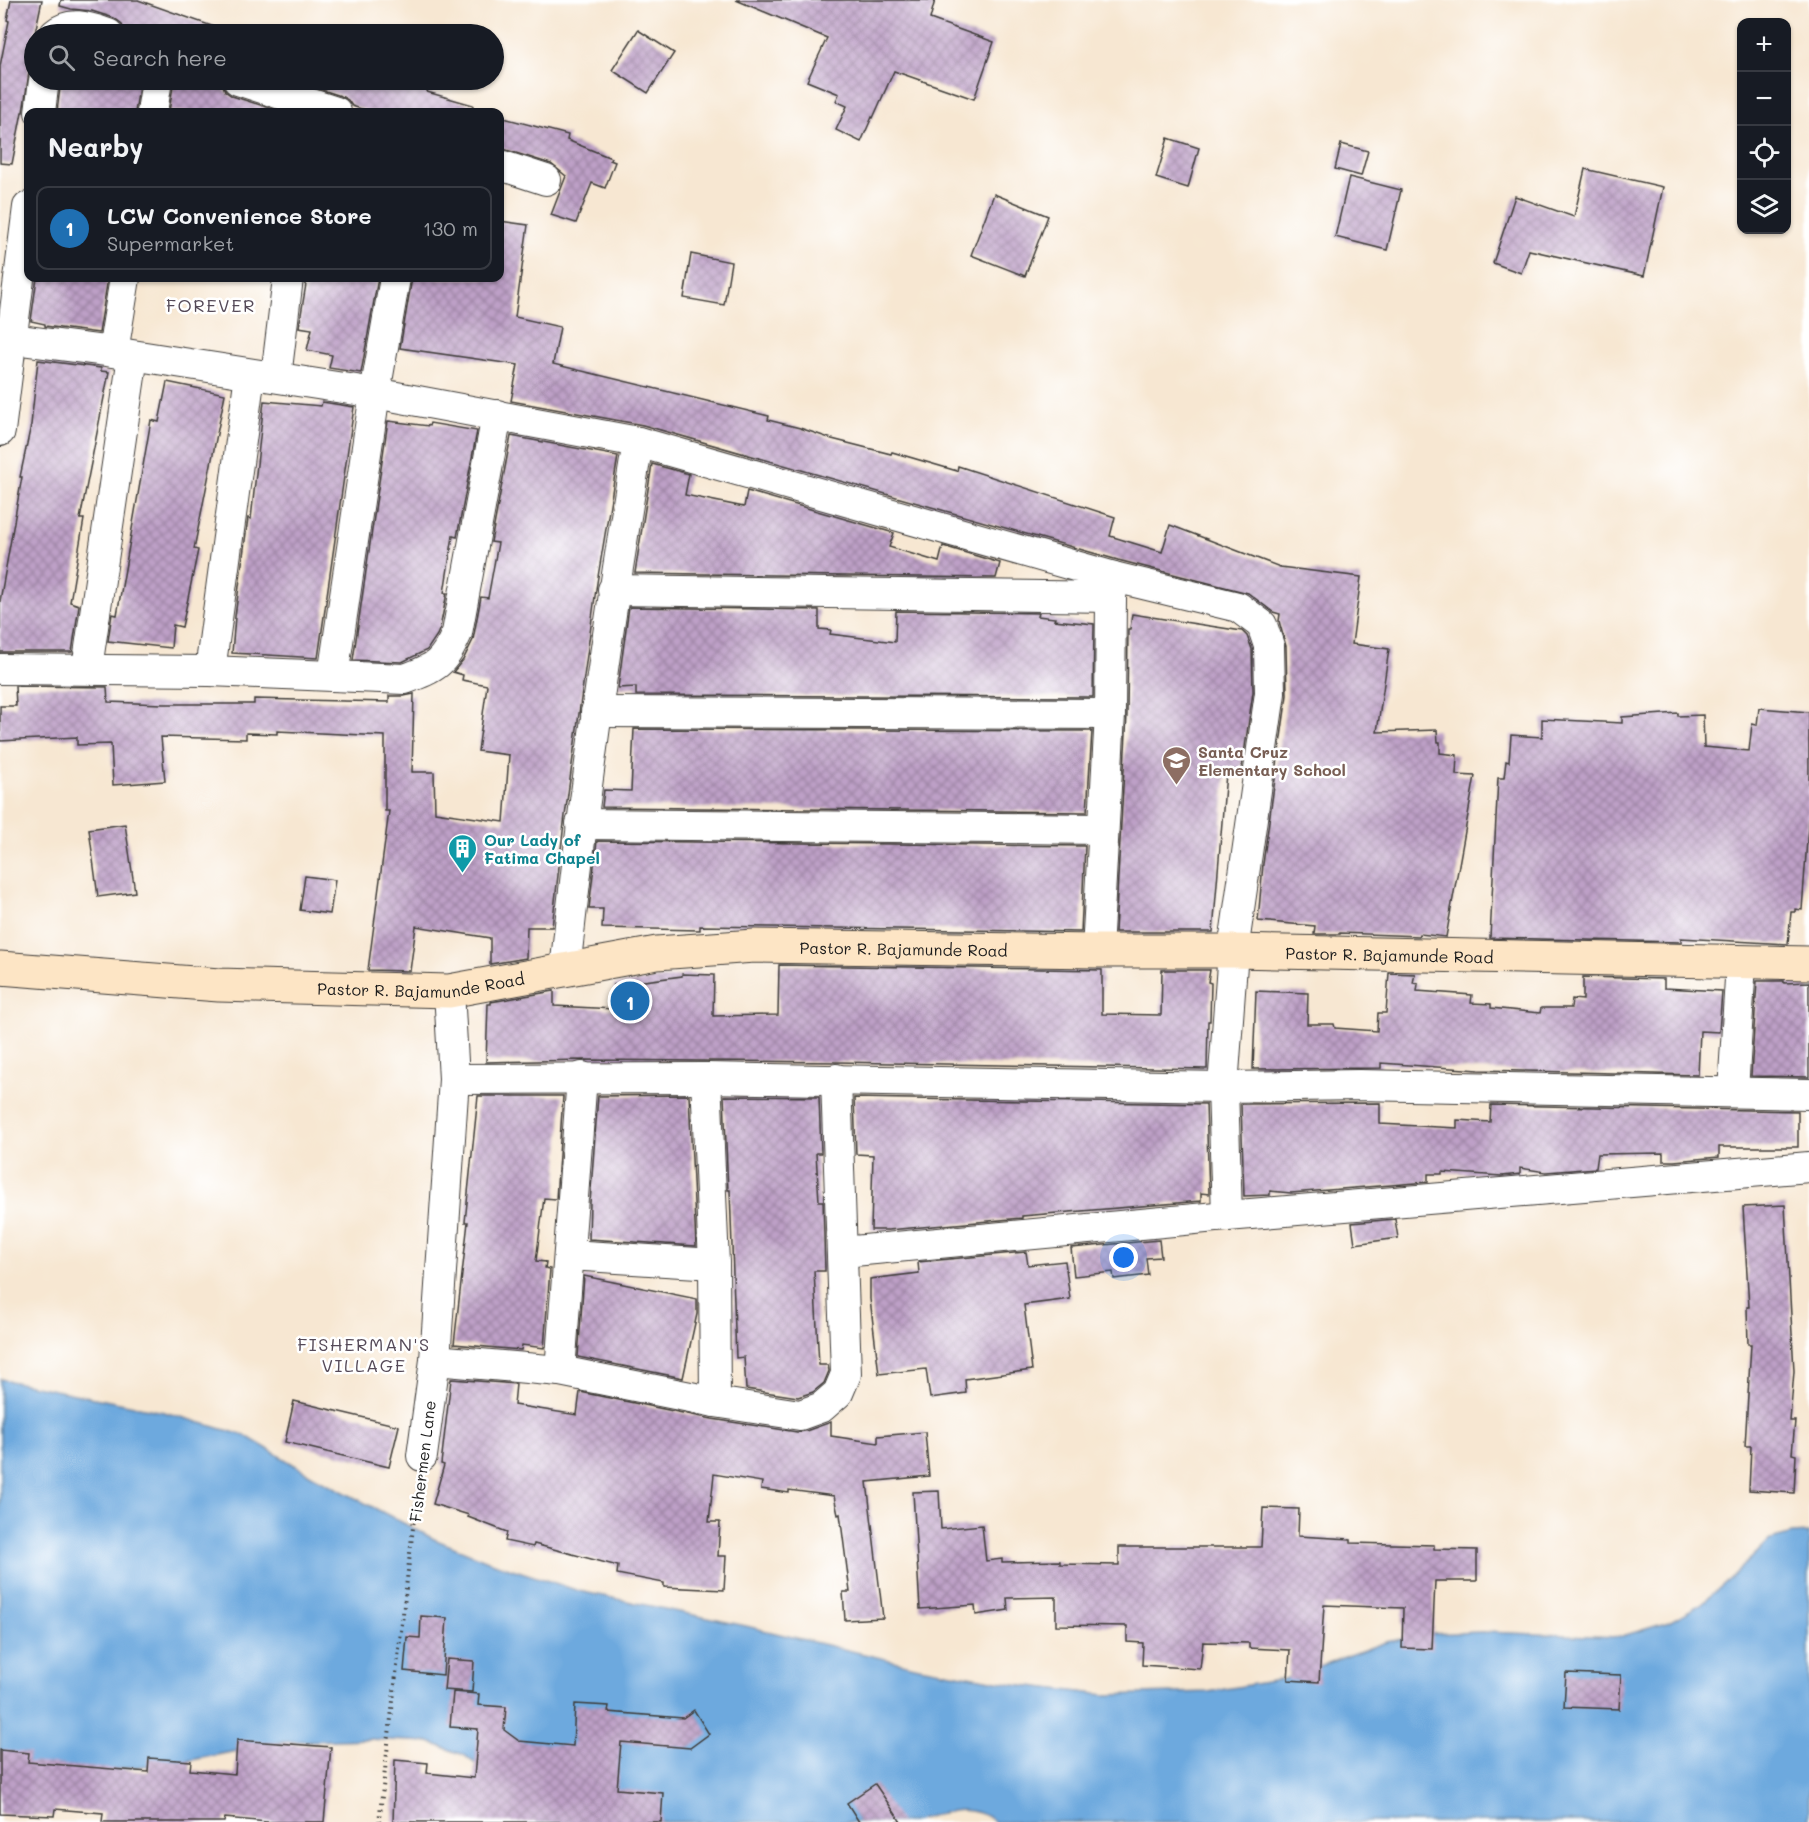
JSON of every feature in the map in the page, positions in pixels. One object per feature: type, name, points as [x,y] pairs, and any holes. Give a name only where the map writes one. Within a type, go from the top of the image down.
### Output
[{"type":"street","points":[[40,108],[43,90]]},
{"type":"street","points":[[153,108],[155,90]]},
{"type":"street","points":[[265,90],[315,108]]},
{"type":"street","points":[[504,166],[546,180]]},
{"type":"street","points":[[0,431],[6,337],[24,231]]},
{"type":"street","points":[[87,668],[123,354],[125,282]]},
{"type":"street","points":[[210,670],[263,375],[287,282]]},
{"type":"street","points":[[333,676],[375,393],[394,282]]},
{"type":"street","points":[[6,337],[375,393],[638,442],[1113,587],[1238,607],[1262,625],[1269,646],[1270,693],[1233,951],[1223,1087],[1227,1216]]},
{"type":"street","points":[[0,669],[210,670],[405,679],[433,668],[448,654],[457,633],[496,415]]},
{"type":"street","points":[[565,970],[596,712],[613,590],[638,442]]},
{"type":"street","points":[[613,590],[1113,587]]},
{"type":"street","points":[[1097,951],[1110,714],[1113,587]]},
{"type":"street","points":[[596,712],[1110,714]]},
{"type":"street","points":[[581,824],[1103,829]]},
{"type":"street","name":"Pastor R. Bajamunde Road","points":[[0,968],[219,985],[449,991],[657,953],[754,946],[1233,951],[1809,963]]},
{"type":"street","points":[[1733,1091],[1741,963]]},
{"type":"street","name":"Fishermen Lane","points":[[422,1456],[435,1360],[454,1079],[449,991]]},
{"type":"street","points":[[454,1079],[582,1077],[836,1079],[1223,1087],[1359,1084],[1809,1094]]},
{"type":"street","points":[[560,1371],[582,1077]]},
{"type":"street","points":[[706,1078],[714,1264],[715,1402]]},
{"type":"street","points":[[435,1360],[560,1371],[715,1402],[800,1415],[822,1407],[838,1393],[846,1374],[836,1079]]},
{"type":"street","points":[[843,1252],[1227,1216],[1809,1167]]},
{"type":"street","points":[[569,1255],[714,1264]]},
{"type":"path","name":"Fishermen Lane","points":[[379,1822],[422,1456]]},
{"type":"water","points":[[0,1379],[164,1412],[246,1436],[313,1476],[434,1539],[488,1561],[579,1591],[746,1626],[919,1667],[1014,1684],[1105,1695],[1208,1692],[1284,1679],[1386,1642],[1429,1634],[1482,1632],[1619,1637],[1669,1622],[1701,1604],[1769,1541],[1792,1534],[1809,1533],[1809,1822],[995,1822],[975,1812],[965,1810],[933,1815],[912,1822],[536,1822],[507,1789],[464,1755],[429,1742],[368,1739],[281,1742],[187,1761],[92,1772],[0,1778]]},
{"type":"building","points":[[11,0],[42,0],[37,24],[24,24],[24,90],[26,90],[12,164],[0,163],[0,66],[9,21],[7,20]]},
{"type":"building","points":[[61,0],[138,0],[206,24],[122,24],[114,18],[92,11],[60,6]]},
{"type":"building","points":[[736,0],[935,0],[930,19],[994,42],[974,99],[894,71],[861,142],[836,130],[847,106],[836,101],[839,94],[807,81],[827,38]]},
{"type":"building","points":[[638,30],[674,53],[648,93],[612,70]]},
{"type":"building","points":[[60,90],[138,90],[136,108],[58,108]]},
{"type":"building","points":[[172,90],[225,90],[232,96],[270,108],[170,108]]},
{"type":"building","points":[[323,90],[428,90],[427,92],[473,105],[473,108],[358,108],[352,106],[341,96]]},
{"type":"building","points":[[504,118],[568,135],[567,140],[611,158],[610,160],[615,162],[605,188],[592,183],[576,223],[551,215],[566,176],[551,164],[504,149]]},
{"type":"building","points":[[1168,138],[1199,148],[1188,188],[1156,178]]},
{"type":"building","points":[[1341,144],[1368,151],[1361,176],[1335,169]]},
{"type":"building","points":[[1585,169],[1663,187],[1644,276],[1529,250],[1521,273],[1493,263],[1515,196],[1574,217]]},
{"type":"building","points":[[1349,177],[1401,190],[1387,250],[1335,237]]},
{"type":"building","points":[[994,194],[1048,216],[1025,276],[971,255]]},
{"type":"building","points":[[504,222],[528,225],[515,317],[560,327],[553,364],[769,416],[768,420],[832,439],[891,454],[892,452],[957,471],[958,466],[1115,517],[1110,536],[1162,552],[1170,525],[1280,567],[1361,577],[1352,644],[1389,649],[1377,732],[1437,730],[1440,753],[1457,755],[1456,775],[1475,776],[1446,937],[1420,934],[1419,936],[1314,934],[1315,926],[1258,921],[1263,864],[1287,695],[1286,646],[1279,621],[1280,614],[1273,612],[1248,593],[1118,560],[643,425],[511,401],[518,365],[400,348],[411,282],[504,282]]},
{"type":"building","points":[[691,254],[731,262],[724,305],[684,298]]},
{"type":"building","points":[[36,282],[107,282],[99,333],[45,326],[45,324],[31,321]]},
{"type":"building","points":[[306,282],[377,282],[361,373],[329,368],[332,355],[307,350],[312,329],[299,327]]},
{"type":"building","points":[[38,360],[101,368],[101,371],[109,372],[80,519],[84,519],[70,602],[79,605],[72,652],[0,652],[0,601],[22,477],[20,477],[31,425]]},
{"type":"building","points":[[167,382],[225,394],[194,549],[198,550],[182,627],[173,625],[171,648],[108,641],[112,614],[117,615],[151,420],[159,422]]},
{"type":"building","points":[[264,401],[321,406],[322,402],[354,407],[318,658],[232,653],[248,518],[251,519]]},
{"type":"building","points":[[388,421],[429,426],[430,423],[477,431],[457,537],[453,536],[444,593],[447,593],[437,635],[427,650],[402,662],[353,660]]},
{"type":"building","points":[[511,436],[618,456],[596,589],[552,927],[527,927],[526,958],[490,964],[490,938],[416,926],[410,971],[368,970],[389,811],[385,811],[385,736],[277,731],[277,734],[246,733],[246,739],[161,737],[165,781],[113,785],[111,744],[77,745],[77,737],[0,741],[0,706],[16,706],[15,686],[107,687],[108,702],[163,704],[254,704],[254,699],[389,702],[389,696],[414,694],[412,772],[434,772],[435,812],[504,822],[509,755],[478,751],[487,685],[462,680],[463,675],[453,672],[463,660],[473,640],[481,597],[488,598],[498,543],[491,542]]},
{"type":"building","points":[[652,464],[689,474],[685,495],[744,507],[747,491],[894,533],[889,547],[939,562],[943,546],[1000,563],[996,578],[635,573]]},
{"type":"building","points":[[629,607],[819,610],[819,629],[831,630],[830,634],[895,642],[896,611],[1039,613],[1038,616],[1055,618],[1054,620],[1094,624],[1093,697],[636,695],[636,687],[618,688]]},
{"type":"building","name":"Santa Cruz Elementary School","points":[[1132,614],[1242,631],[1247,636],[1252,649],[1253,692],[1241,774],[1226,773],[1213,932],[1115,932],[1127,715],[1128,629],[1130,629]]},
{"type":"building","points":[[1759,708],[1809,712],[1809,812],[1802,910],[1795,909],[1795,912],[1791,912],[1788,944],[1681,938],[1681,942],[1490,938],[1498,778],[1504,778],[1506,761],[1509,762],[1511,735],[1542,737],[1542,719],[1622,723],[1622,717],[1678,713],[1678,716],[1703,715],[1704,747],[1749,751],[1752,724],[1757,725]]},
{"type":"building","points":[[634,729],[1092,731],[1087,812],[602,807],[604,790],[631,791]]},
{"type":"building","points":[[125,824],[135,892],[98,897],[89,829]]},
{"type":"building","points":[[597,841],[1085,846],[1081,932],[700,926],[700,930],[602,928],[603,909],[589,909]]},
{"type":"building","points":[[305,876],[335,880],[330,914],[300,910]]},
{"type":"building","points":[[779,965],[1102,970],[1102,1014],[1161,1015],[1162,970],[1210,970],[1207,1069],[836,1062],[583,1060],[486,1062],[488,1004],[491,1002],[554,991],[554,1006],[615,1009],[614,985],[682,976],[682,974],[714,975],[713,1016],[778,1015]]},
{"type":"building","points":[[1389,973],[1415,974],[1413,983],[1418,984],[1417,991],[1472,995],[1471,1003],[1491,1004],[1491,1008],[1540,1013],[1541,1008],[1571,1008],[1572,999],[1583,1000],[1583,977],[1664,979],[1664,988],[1722,991],[1719,1032],[1700,1031],[1698,1075],[1479,1070],[1381,1063],[1381,1068],[1253,1069],[1256,991],[1308,993],[1307,1024],[1334,1024],[1335,1028],[1377,1031],[1378,1013],[1386,1013]]},
{"type":"building","points":[[1757,981],[1809,982],[1809,1077],[1751,1076]]},
{"type":"building","points":[[689,1095],[696,1246],[589,1239],[598,1096]]},
{"type":"building","points":[[478,1096],[563,1096],[556,1199],[544,1198],[536,1261],[546,1262],[545,1268],[550,1269],[544,1348],[522,1345],[521,1350],[454,1344],[468,1222],[465,1222]]},
{"type":"building","points":[[724,1096],[819,1097],[821,1153],[816,1153],[819,1201],[823,1201],[825,1271],[814,1271],[819,1365],[828,1365],[829,1371],[824,1383],[813,1392],[798,1397],[746,1389],[744,1357],[736,1358]]},
{"type":"building","points":[[854,1098],[1206,1104],[1209,1194],[1201,1193],[1201,1201],[871,1230],[873,1155],[856,1154]]},
{"type":"building","points":[[1380,1103],[1380,1124],[1457,1128],[1457,1120],[1490,1122],[1491,1105],[1798,1111],[1798,1147],[1719,1147],[1719,1157],[1674,1161],[1663,1161],[1663,1153],[1598,1154],[1596,1168],[1546,1172],[1520,1168],[1520,1174],[1502,1176],[1442,1172],[1442,1174],[1428,1174],[1428,1182],[1291,1193],[1270,1191],[1270,1195],[1244,1196],[1241,1104]]},
{"type":"building","points":[[1785,1205],[1794,1371],[1790,1421],[1795,1421],[1792,1454],[1796,1455],[1794,1493],[1749,1490],[1751,1446],[1745,1446],[1751,1344],[1748,1344],[1747,1307],[1749,1307],[1743,1207]]},
{"type":"building","points":[[1395,1219],[1398,1238],[1355,1244],[1352,1223]]},
{"type":"building","points":[[1159,1240],[1161,1257],[1146,1258],[1148,1275],[1114,1279],[1113,1272],[1074,1276],[1071,1248]]},
{"type":"building","points":[[1026,1252],[1028,1265],[1065,1261],[1070,1299],[1024,1305],[1032,1370],[965,1379],[966,1393],[930,1398],[926,1369],[879,1374],[870,1299],[870,1279],[919,1273],[918,1262]]},
{"type":"building","points":[[584,1276],[697,1299],[697,1314],[683,1378],[578,1357]]},
{"type":"building","points":[[451,1379],[516,1384],[514,1405],[577,1415],[580,1392],[712,1419],[797,1432],[831,1422],[831,1436],[878,1443],[878,1436],[925,1432],[929,1476],[867,1482],[883,1618],[845,1620],[843,1592],[850,1592],[840,1514],[838,1515],[834,1496],[761,1489],[762,1482],[714,1474],[709,1522],[720,1522],[718,1556],[726,1556],[724,1590],[664,1587],[664,1583],[617,1574],[618,1566],[534,1544],[533,1547],[505,1541],[507,1532],[468,1517],[469,1515],[433,1504],[444,1465],[441,1464]]},
{"type":"building","points":[[294,1401],[399,1426],[389,1467],[285,1442]]},
{"type":"building","points":[[939,1491],[941,1529],[982,1525],[986,1561],[1002,1559],[1002,1562],[1060,1561],[1060,1564],[1119,1565],[1119,1547],[1261,1547],[1263,1508],[1299,1509],[1298,1536],[1351,1539],[1351,1543],[1434,1545],[1434,1549],[1477,1550],[1477,1581],[1435,1581],[1432,1649],[1402,1648],[1403,1608],[1324,1605],[1319,1682],[1288,1680],[1290,1650],[1249,1648],[1249,1643],[1203,1642],[1200,1669],[1142,1665],[1143,1643],[1127,1642],[1127,1626],[1056,1625],[1056,1597],[1007,1598],[1008,1610],[976,1615],[975,1605],[920,1609],[913,1492]]},
{"type":"building","points":[[421,1616],[447,1618],[443,1675],[404,1671],[407,1637],[420,1638]]},
{"type":"building","points":[[447,1659],[474,1661],[472,1692],[444,1690]]},
{"type":"building","points":[[1566,1673],[1621,1675],[1619,1709],[1564,1707]]},
{"type":"building","points":[[453,1692],[479,1694],[478,1705],[506,1707],[504,1730],[519,1741],[573,1746],[575,1704],[609,1706],[608,1712],[683,1718],[694,1710],[709,1734],[690,1748],[621,1742],[617,1789],[663,1793],[661,1822],[393,1822],[395,1760],[428,1763],[427,1773],[474,1778],[478,1729],[450,1727]]},
{"type":"building","points":[[237,1740],[331,1747],[324,1822],[267,1822],[225,1818],[224,1822],[102,1822],[103,1813],[55,1809],[54,1816],[0,1814],[0,1750],[29,1753],[28,1762],[148,1772],[149,1758],[191,1761],[190,1770],[235,1774]]},
{"type":"building","points":[[875,1784],[901,1822],[859,1822],[847,1803]]},
{"type":"place","name":"Santa Cruz Elementary School","points":[[1177,786]]},
{"type":"place","name":"Our Lady of Fatima Chapel","points":[[463,874]]},
{"type":"place","name":"LCW Convenience Store","points":[[630,1001]]},
{"type":"district","name":"FOREVER","points":[[211,305]]},
{"type":"district","name":"FISHERMAN'S VILLAGE","points":[[364,1354]]}]
